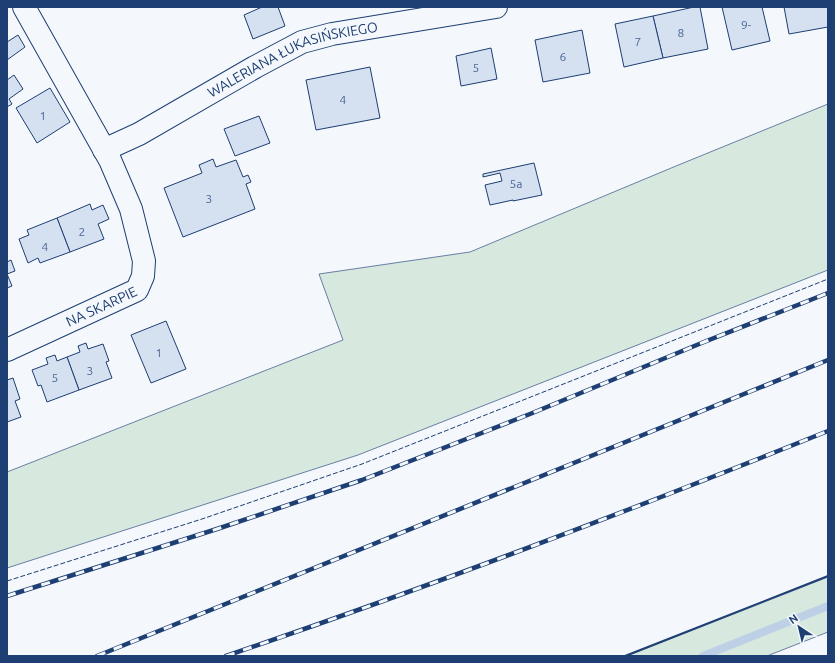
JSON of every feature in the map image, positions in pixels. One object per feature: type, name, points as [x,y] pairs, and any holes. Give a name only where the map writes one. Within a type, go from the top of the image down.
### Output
[{"type":"street","points":[[24,7],[107,155]]},
{"type":"street","name":"WALERIANA ŁUKASIŃSKIEGO","points":[[107,155],[139,134],[255,67],[302,42],[332,34],[496,7]]},
{"type":"street","name":"NA SKARPIE","points":[[7,350],[136,290],[143,276],[144,261],[131,209],[107,155]]},
{"type":"shaded area","points":[[828,104],[828,270],[358,455],[7,568],[7,472],[343,340],[319,274],[470,252]]},
{"type":"shaded area","points":[[828,577],[828,632],[767,656],[627,656]]},
{"type":"building","points":[[262,7],[278,7],[285,26],[253,39],[244,15]]},
{"type":"building","points":[[700,7],[708,49],[663,58],[653,16]]},
{"type":"building","points":[[722,7],[762,7],[770,41],[732,50]]},
{"type":"building","points":[[784,7],[828,7],[828,27],[789,34]]},
{"type":"building","points":[[653,16],[663,58],[624,67],[615,24]]},
{"type":"building","points":[[582,30],[590,73],[543,82],[535,40]]},
{"type":"building","points":[[18,35],[25,47],[7,60],[7,42]]},
{"type":"building","points":[[491,48],[497,79],[461,86],[456,56]]},
{"type":"building","points":[[370,67],[380,118],[316,130],[306,80]]},
{"type":"building","points":[[14,75],[23,89],[9,99],[12,104],[7,107],[7,80]]},
{"type":"building","points":[[50,88],[70,122],[37,143],[16,108]]},
{"type":"building","points":[[259,116],[270,143],[235,156],[224,129]]},
{"type":"building","points":[[213,159],[216,167],[236,160],[243,177],[248,175],[251,182],[246,184],[255,209],[183,237],[164,188],[202,173],[199,165]]},
{"type":"building","points":[[534,163],[542,195],[490,205],[485,185],[502,181],[500,173],[483,177],[483,174]]},
{"type":"building","points":[[90,204],[92,210],[103,205],[109,219],[98,224],[104,239],[70,252],[57,218]]},
{"type":"building","points":[[57,218],[70,252],[40,263],[38,258],[28,263],[19,239],[29,235],[27,230]]},
{"type":"building","points":[[11,260],[15,271],[7,274],[7,262]]},
{"type":"building","points":[[7,274],[12,286],[7,288]]},
{"type":"building","points":[[166,321],[186,369],[151,383],[131,335]]},
{"type":"building","points":[[86,343],[88,349],[103,344],[109,361],[106,362],[112,378],[79,390],[67,357],[80,352],[78,346]]},
{"type":"building","points":[[55,355],[57,361],[67,357],[79,390],[47,402],[41,385],[38,386],[32,370],[48,364],[46,358]]},
{"type":"building","points":[[13,378],[20,399],[15,401],[21,417],[7,422],[7,380]]},
{"type":"waterway","points":[[703,656],[828,606]]},
{"type":"railway","points":[[7,596],[220,528],[362,480],[530,414],[704,342],[828,293]]},
{"type":"railway","points":[[97,656],[828,360]]},
{"type":"railway","points":[[226,656],[378,603],[528,548],[828,431]]},
{"type":"fence","points":[[7,581],[202,519],[362,464],[828,279]]},
{"type":"wall","points":[[625,656],[828,576]]}]
